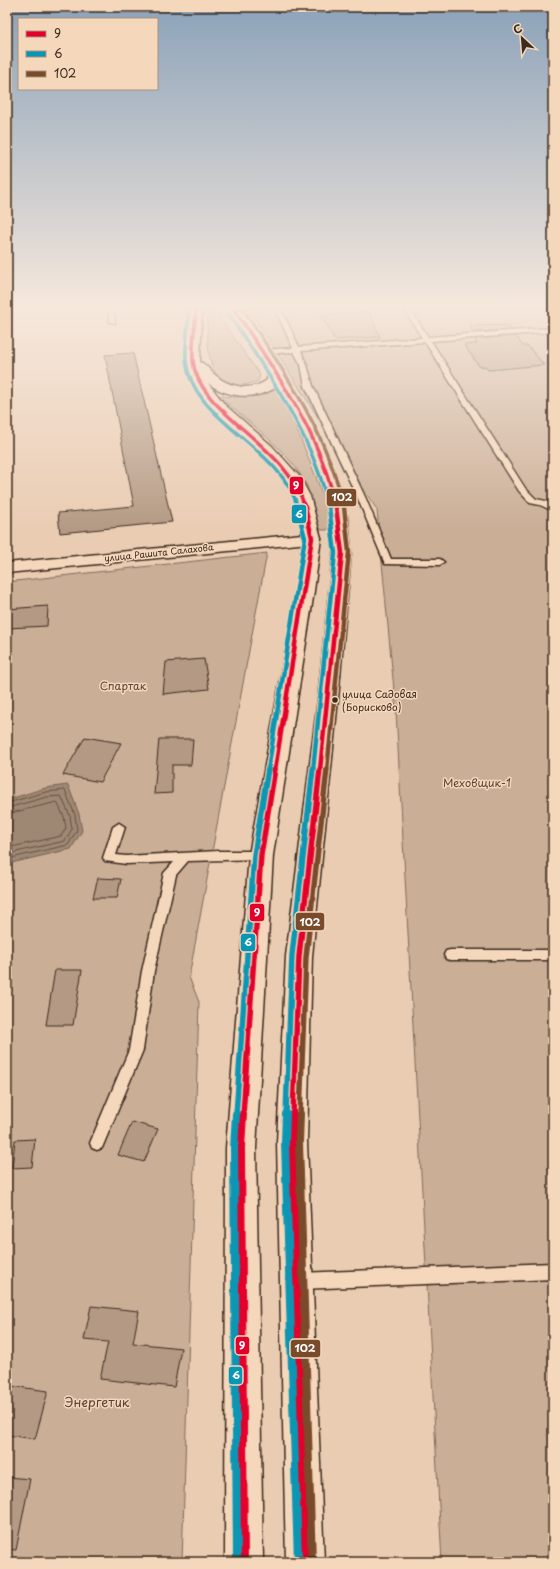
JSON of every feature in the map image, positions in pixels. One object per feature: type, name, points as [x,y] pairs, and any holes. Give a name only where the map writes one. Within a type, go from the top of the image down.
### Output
[{"type":"main road","points":[[200,382],[204,389],[220,408],[282,463],[293,479],[305,506],[312,538],[305,591],[261,855],[241,1148],[244,1562]]},
{"type":"main road","points":[[216,382],[244,391],[265,388],[273,382]]},
{"type":"main road","points":[[283,382],[324,465],[337,505],[342,536],[342,553],[329,692],[299,956],[292,1142],[305,1562]]},
{"type":"main road","name":"улица Рашита Салахова","points":[[7,568],[342,536]]},
{"type":"lane","points":[[307,382],[359,492],[388,562],[440,562]]},
{"type":"lane","points":[[453,382],[522,489],[534,501],[543,503],[553,510]]},
{"type":"lane","points":[[119,827],[109,858],[126,860],[218,855],[261,855]]},
{"type":"lane","points":[[97,1143],[136,1050],[148,971],[170,873],[185,857]]},
{"type":"lane","points":[[450,955],[553,955]]},
{"type":"lane","points":[[296,1281],[553,1271]]},
{"type":"green space","points":[[225,382],[253,382],[240,385],[227,384]]},
{"type":"green space","name":"Меховщик-1","points":[[296,382],[553,382],[553,1562],[442,1562],[396,711],[377,510]]},
{"type":"green space","points":[[276,386],[294,422],[327,505],[329,527],[327,530],[322,530],[319,527],[306,484],[289,459],[266,436],[218,395],[240,397],[255,395]]},
{"type":"green space","name":"Спартак","points":[[267,553],[189,977],[199,1002],[182,1562],[7,1562],[7,582]]},
{"type":"water","points":[[68,785],[79,814],[82,831],[71,849],[7,864],[7,800],[45,788]]},
{"type":"building","points":[[110,382],[140,382],[172,522],[60,533],[58,513],[134,506]]},
{"type":"building","points":[[48,606],[47,626],[7,628],[7,609]]},
{"type":"building","points":[[204,659],[209,689],[163,694],[166,662]]},
{"type":"building","points":[[85,737],[121,743],[100,782],[63,775]]},
{"type":"building","points":[[159,739],[193,739],[191,765],[172,765],[172,793],[154,794]]},
{"type":"building","points":[[98,878],[121,879],[117,898],[93,898]]},
{"type":"building","points":[[55,970],[82,970],[73,1025],[46,1025]]},
{"type":"building","points":[[132,1122],[158,1129],[144,1162],[118,1155]]},
{"type":"building","points":[[35,1139],[32,1167],[12,1168],[15,1140]]},
{"type":"building","points":[[91,1306],[139,1311],[133,1343],[181,1348],[174,1387],[100,1379],[108,1342],[84,1340]]},
{"type":"building","points":[[11,1386],[48,1391],[35,1439],[7,1435],[7,1398]]},
{"type":"building","points":[[7,1477],[30,1479],[16,1550],[7,1549]]},
{"type":"transit line","name":"6","points":[[193,382],[198,393],[215,413],[262,454],[287,483],[295,498],[305,538],[298,590],[254,855],[234,1148],[237,1562]]},
{"type":"transit line","name":"9","points":[[200,382],[204,389],[220,408],[267,449],[293,479],[302,496],[312,538],[305,591],[261,855],[241,1148],[244,1562]]},
{"type":"transit line","name":"6","points":[[274,382],[284,398],[314,458],[325,489],[332,521],[335,553],[321,698],[292,955],[285,1142],[298,1562]]},
{"type":"transit line","name":"9","points":[[282,382],[290,394],[321,455],[332,487],[339,520],[342,553],[328,699],[299,956],[292,1142],[305,1562]]},
{"type":"transit line","name":"102","points":[[291,382],[327,452],[339,485],[346,518],[349,552],[335,700],[306,957],[299,1142],[312,1562]]},
{"type":"place","name":"улица Садовая (Борисково)","points":[[335,700]]},
{"type":"park label","name":"Энергетик","points":[[97,1402]]}]
